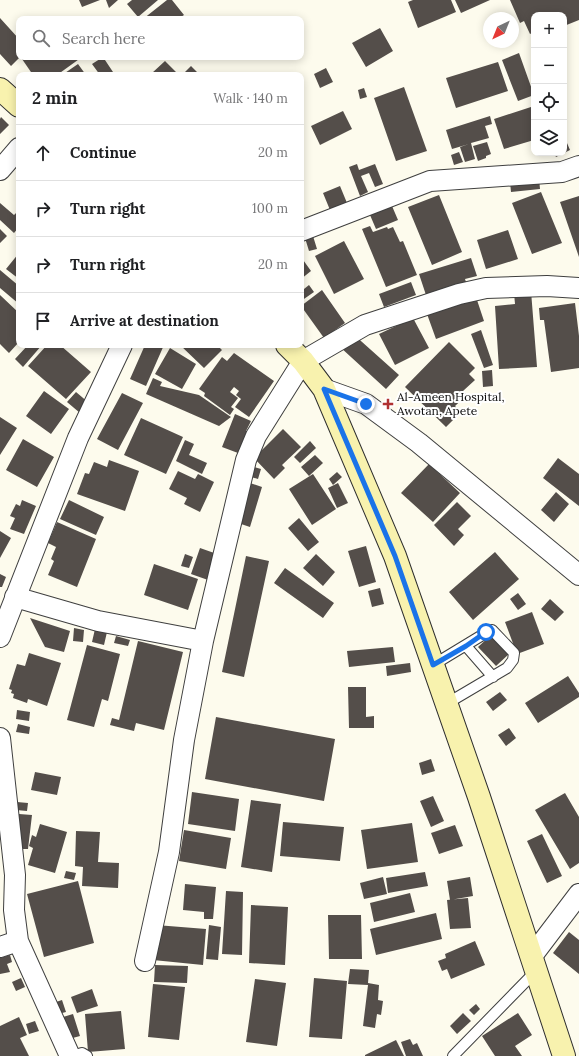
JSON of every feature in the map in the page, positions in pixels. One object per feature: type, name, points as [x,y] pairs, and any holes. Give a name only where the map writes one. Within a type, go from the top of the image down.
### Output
[{"type":"main road","points":[[0,89],[16,103]]},
{"type":"main road","points":[[290,348],[303,360],[324,389],[395,556],[534,963],[564,1056]]},
{"type":"street","points":[[0,170],[16,151]]},
{"type":"street","points":[[304,230],[430,181],[562,172],[579,166]]},
{"type":"street","points":[[145,961],[169,852],[184,740],[203,641],[246,460],[256,436],[303,360],[365,326],[458,294],[486,288],[547,286],[579,288]]},
{"type":"street","points":[[0,637],[78,438],[121,348]]},
{"type":"street","points":[[324,389],[366,404],[418,443],[579,575]]},
{"type":"street","points":[[15,597],[98,621],[203,641]]},
{"type":"street","points":[[0,738],[15,875],[14,910],[9,944],[71,1056]]},
{"type":"street","points":[[534,963],[579,894]]},
{"type":"lane","points":[[433,665],[466,646],[486,632],[492,630],[514,653],[510,664],[493,677],[446,704]]},
{"type":"lane","points":[[466,646],[493,677]]},
{"type":"lane","points":[[452,1056],[534,963]]},
{"type":"lane","points":[[71,1056],[82,1053],[86,1056]]},
{"type":"building","points":[[79,0],[100,0],[82,7]]},
{"type":"building","points":[[106,0],[118,0],[109,8]]},
{"type":"building","points":[[132,0],[158,0],[139,16],[137,16],[127,4]]},
{"type":"building","points":[[167,0],[172,0],[184,15],[182,16],[147,16]]},
{"type":"building","points":[[413,0],[451,0],[456,12],[418,28],[408,2]]},
{"type":"building","points":[[455,0],[490,0],[461,13]]},
{"type":"building","points":[[510,0],[579,0],[579,20],[567,25],[567,12],[531,12],[530,34],[524,21],[520,23],[519,12],[515,12]]},
{"type":"building","points":[[0,18],[16,36],[17,60],[11,66],[0,54]]},
{"type":"building","points":[[380,28],[393,51],[366,67],[352,43]]},
{"type":"building","points":[[519,53],[531,87],[531,96],[518,101],[502,60]]},
{"type":"building","points":[[23,60],[78,60],[61,72],[31,72]]},
{"type":"building","points":[[98,60],[105,60],[113,72],[98,72],[92,64]]},
{"type":"building","points":[[165,61],[176,72],[153,72]]},
{"type":"building","points":[[498,62],[508,91],[456,108],[446,78]]},
{"type":"building","points":[[78,64],[84,72],[66,72]]},
{"type":"building","points":[[191,66],[197,72],[185,72]]},
{"type":"building","points":[[326,68],[333,82],[320,88],[314,74]]},
{"type":"building","points":[[404,87],[427,151],[396,161],[374,98]]},
{"type":"building","points":[[364,88],[367,97],[360,99],[358,90]]},
{"type":"building","points":[[531,107],[531,141],[504,149],[494,119]]},
{"type":"building","points":[[343,111],[352,129],[320,145],[311,126]]},
{"type":"building","points":[[490,116],[492,124],[485,126],[489,138],[471,143],[475,159],[465,162],[460,147],[469,144],[452,149],[446,130]]},
{"type":"building","points":[[1,117],[9,125],[0,134],[0,119]]},
{"type":"building","points":[[487,142],[491,154],[478,161],[473,146]]},
{"type":"building","points":[[567,143],[570,150],[567,152]]},
{"type":"building","points":[[459,152],[463,162],[454,165],[451,155]]},
{"type":"building","points":[[357,164],[359,170],[375,164],[383,184],[375,187],[369,173],[361,176],[368,192],[360,196],[349,167]]},
{"type":"building","points":[[539,178],[540,189],[511,192],[510,182]]},
{"type":"building","points":[[340,186],[347,203],[330,210],[323,193]]},
{"type":"building","points":[[541,192],[562,243],[532,254],[512,203]]},
{"type":"building","points":[[439,195],[462,252],[432,265],[408,207]]},
{"type":"building","points":[[579,196],[579,257],[560,202]]},
{"type":"building","points":[[0,203],[14,215],[16,213],[16,231],[14,233],[0,220]]},
{"type":"building","points":[[392,206],[398,220],[376,229],[370,215]]},
{"type":"building","points":[[370,226],[373,232],[387,227],[388,229],[393,227],[400,242],[403,241],[417,275],[386,287],[362,229]]},
{"type":"building","points":[[0,229],[7,236],[0,243]]},
{"type":"building","points":[[508,230],[518,259],[486,269],[477,240]]},
{"type":"building","points":[[313,236],[317,249],[309,251],[305,238]]},
{"type":"building","points":[[344,241],[364,279],[334,294],[315,256]]},
{"type":"building","points":[[16,257],[16,277],[6,269]]},
{"type":"building","points":[[471,258],[477,276],[465,279],[466,282],[426,295],[419,274]]},
{"type":"building","points":[[304,261],[311,271],[304,277]]},
{"type":"building","points":[[0,270],[16,283],[16,301],[0,288]]},
{"type":"building","points":[[411,282],[416,295],[384,307],[379,294]]},
{"type":"building","points":[[309,285],[314,292],[304,299],[304,289]]},
{"type":"building","points":[[322,290],[345,323],[324,338],[304,310],[304,304]]},
{"type":"building","points":[[531,291],[537,367],[499,369],[495,306],[515,304],[514,293]]},
{"type":"building","points":[[0,295],[16,310],[16,345],[9,353],[0,344]]},
{"type":"building","points":[[476,297],[484,321],[436,339],[427,314]]},
{"type":"building","points":[[575,303],[579,336],[579,368],[551,372],[544,320],[540,320],[539,308]]},
{"type":"building","points":[[413,318],[429,348],[395,365],[379,334]]},
{"type":"building","points":[[481,330],[493,365],[484,368],[471,334]]},
{"type":"building","points":[[352,333],[399,375],[386,389],[340,347]]},
{"type":"building","points":[[449,342],[475,368],[469,374],[475,380],[463,391],[467,395],[455,406],[461,412],[446,427],[405,387]]},
{"type":"building","points":[[25,348],[39,348],[23,367],[15,359]]},
{"type":"building","points":[[44,348],[63,348],[91,372],[66,399],[28,366]]},
{"type":"building","points":[[144,348],[163,348],[146,386],[130,379]]},
{"type":"building","points":[[170,348],[196,364],[182,389],[155,374]]},
{"type":"building","points":[[183,348],[220,348],[222,350],[204,368]]},
{"type":"building","points":[[234,353],[274,381],[249,417],[235,407],[241,399],[236,395],[239,391],[234,387],[230,392],[238,398],[231,407],[234,409],[230,415],[204,396],[205,393],[199,389],[222,357],[227,361]]},
{"type":"building","points":[[492,370],[493,386],[483,387],[482,371]]},
{"type":"building","points":[[153,378],[162,382],[160,386],[199,395],[231,417],[219,426],[146,394]]},
{"type":"building","points":[[44,391],[69,409],[51,434],[26,416]]},
{"type":"building","points":[[76,392],[89,403],[80,413],[67,402]]},
{"type":"building","points":[[122,393],[143,403],[118,450],[97,439]]},
{"type":"building","points":[[235,414],[251,421],[246,431],[249,432],[238,453],[222,447]]},
{"type":"building","points":[[0,417],[17,428],[0,455]]},
{"type":"building","points":[[141,418],[183,437],[166,474],[124,455]]},
{"type":"building","points":[[283,429],[301,447],[282,465],[285,468],[274,479],[254,458]]},
{"type":"building","points":[[23,439],[54,457],[37,487],[6,470]]},
{"type":"building","points":[[185,440],[194,444],[189,455],[207,463],[202,474],[176,461]]},
{"type":"building","points":[[310,441],[316,448],[300,463],[294,457]]},
{"type":"building","points":[[315,455],[323,463],[309,476],[301,467]]},
{"type":"building","points":[[558,458],[579,474],[579,506],[543,478]]},
{"type":"building","points":[[109,460],[139,471],[125,511],[77,494],[85,473],[89,474],[94,462],[107,467]]},
{"type":"building","points":[[429,464],[460,493],[433,522],[401,493]]},
{"type":"building","points":[[251,466],[261,469],[258,479],[248,476]]},
{"type":"building","points":[[178,471],[195,479],[198,474],[214,482],[200,512],[184,504],[187,498],[169,489]]},
{"type":"building","points":[[337,472],[342,477],[333,485],[329,479]]},
{"type":"building","points":[[313,474],[336,509],[312,525],[289,489]]},
{"type":"building","points":[[247,482],[262,487],[250,527],[235,522]]},
{"type":"building","points":[[338,483],[348,503],[337,508],[328,488]]},
{"type":"building","points":[[556,492],[569,504],[554,522],[541,510]]},
{"type":"building","points":[[22,500],[36,506],[24,534],[10,529],[15,518],[10,516],[16,504],[20,506]]},
{"type":"building","points":[[69,500],[104,517],[96,535],[60,519]]},
{"type":"building","points":[[457,502],[471,516],[458,529],[464,535],[454,546],[434,525]]},
{"type":"building","points":[[299,518],[319,542],[308,551],[288,528]]},
{"type":"building","points":[[57,522],[96,539],[77,587],[48,575],[54,561],[51,559],[56,547],[48,543]]},
{"type":"building","points":[[0,531],[11,538],[0,558]]},
{"type":"building","points":[[366,546],[376,582],[359,587],[348,551]]},
{"type":"building","points":[[200,548],[217,554],[208,580],[191,574]]},
{"type":"building","points":[[495,552],[519,579],[473,620],[449,592]]},
{"type":"building","points":[[185,554],[193,557],[189,568],[181,566]]},
{"type":"building","points":[[316,554],[335,572],[323,586],[303,568]]},
{"type":"building","points":[[246,556],[269,561],[244,677],[222,672]]},
{"type":"building","points":[[154,564],[198,579],[188,610],[144,595]]},
{"type":"building","points":[[285,568],[334,603],[323,618],[274,583]]},
{"type":"building","points":[[0,574],[6,577],[2,587],[0,587]]},
{"type":"building","points":[[380,588],[384,604],[372,607],[368,591]]},
{"type":"building","points":[[518,593],[526,604],[518,610],[510,599]]},
{"type":"building","points":[[550,599],[564,612],[555,621],[541,609]]},
{"type":"building","points":[[532,612],[544,644],[517,654],[505,622]]},
{"type":"building","points":[[30,618],[70,631],[64,652],[45,647]]},
{"type":"building","points":[[74,628],[84,630],[83,642],[73,641]]},
{"type":"building","points":[[95,629],[107,632],[104,645],[92,642]]},
{"type":"building","points":[[491,635],[509,654],[496,666],[478,647]]},
{"type":"building","points":[[116,636],[130,640],[128,646],[114,643]]},
{"type":"building","points":[[138,641],[183,652],[164,730],[136,723],[134,731],[110,725],[112,718],[119,720]]},
{"type":"building","points":[[87,645],[120,654],[108,701],[102,699],[94,727],[67,720]]},
{"type":"building","points":[[393,647],[395,662],[349,667],[347,651]]},
{"type":"building","points":[[29,653],[61,663],[47,706],[28,699],[27,703],[13,698],[14,694],[11,693],[12,690],[9,689],[17,664],[25,666]]},
{"type":"building","points":[[410,663],[411,672],[387,676],[386,666]]},
{"type":"building","points":[[568,676],[579,693],[579,697],[538,723],[525,703]]},
{"type":"building","points":[[348,687],[366,687],[366,717],[374,716],[374,728],[349,728]]},
{"type":"building","points":[[500,692],[507,700],[493,711],[486,702]]},
{"type":"building","points":[[17,710],[30,712],[29,721],[16,719]]},
{"type":"building","points":[[216,717],[335,739],[324,801],[205,779]]},
{"type":"building","points":[[18,724],[30,727],[29,734],[16,732]]},
{"type":"building","points":[[509,728],[516,738],[506,746],[498,735]]},
{"type":"building","points":[[431,759],[435,771],[422,775],[419,763]]},
{"type":"building","points":[[35,772],[61,777],[57,795],[31,790]]},
{"type":"building","points":[[192,792],[239,799],[235,831],[188,824]]},
{"type":"building","points":[[565,793],[579,817],[579,863],[570,869],[535,810]]},
{"type":"building","points":[[433,796],[444,821],[431,827],[420,801]]},
{"type":"building","points":[[251,800],[281,804],[272,872],[241,867]]},
{"type":"building","points":[[17,802],[28,803],[27,811],[16,810]]},
{"type":"building","points":[[19,814],[32,815],[28,849],[17,849]]},
{"type":"building","points":[[283,822],[344,827],[340,861],[280,856]]},
{"type":"building","points":[[412,823],[418,862],[367,869],[361,830]]},
{"type":"building","points":[[40,824],[67,832],[55,873],[28,865],[33,848],[29,846],[32,835],[36,837]]},
{"type":"building","points":[[455,825],[463,846],[439,854],[431,833]]},
{"type":"building","points":[[184,830],[231,838],[226,869],[179,861]]},
{"type":"building","points":[[76,831],[100,832],[98,862],[119,863],[118,888],[82,886],[83,867],[75,866]]},
{"type":"building","points":[[542,834],[562,876],[547,883],[527,841]]},
{"type":"building","points":[[66,871],[76,873],[74,880],[64,878]]},
{"type":"building","points":[[425,872],[428,886],[388,893],[386,878]]},
{"type":"building","points":[[383,877],[387,894],[364,899],[360,883]]},
{"type":"building","points":[[470,877],[473,896],[450,900],[447,881]]},
{"type":"building","points":[[78,881],[94,943],[44,957],[27,894]]},
{"type":"building","points":[[185,884],[216,887],[213,919],[204,919],[204,912],[183,910]]},
{"type":"building","points":[[226,891],[243,892],[242,955],[222,954]]},
{"type":"building","points":[[410,893],[415,912],[374,922],[370,903]]},
{"type":"building","points":[[468,898],[471,928],[450,929],[447,900]]},
{"type":"building","points":[[251,905],[288,907],[285,965],[249,963]]},
{"type":"building","points":[[436,913],[442,939],[376,955],[370,929]]},
{"type":"building","points":[[328,915],[361,915],[362,959],[329,959]]},
{"type":"building","points":[[156,925],[206,929],[203,965],[153,960]]},
{"type":"building","points":[[209,925],[221,927],[218,960],[206,959]]},
{"type":"building","points":[[569,932],[579,940],[579,974],[553,953]]},
{"type":"building","points":[[475,941],[485,965],[451,979],[447,969],[442,971],[438,961],[446,958],[445,954]]},
{"type":"building","points":[[10,955],[12,962],[7,964],[10,972],[0,974],[0,958]]},
{"type":"building","points":[[155,965],[188,966],[187,983],[154,982]]},
{"type":"building","points":[[350,969],[369,970],[368,983],[379,985],[378,1000],[383,1001],[381,1015],[377,1014],[375,1028],[363,1026],[368,985],[348,984]]},
{"type":"building","points":[[21,978],[25,987],[16,991],[12,982]]},
{"type":"building","points":[[314,978],[347,981],[342,1039],[309,1037]]},
{"type":"building","points":[[255,979],[286,983],[277,1046],[246,1042]]},
{"type":"building","points":[[153,984],[185,987],[179,1040],[148,1037]]},
{"type":"building","points":[[92,989],[98,1006],[77,1013],[71,997]]},
{"type":"building","points":[[62,1000],[66,1012],[54,1015],[50,1004]]},
{"type":"building","points":[[476,1004],[480,1009],[474,1015],[469,1010]]},
{"type":"building","points":[[121,1011],[125,1049],[88,1052],[85,1014]]},
{"type":"building","points":[[463,1013],[471,1021],[457,1034],[450,1026]]},
{"type":"building","points":[[518,1013],[532,1035],[515,1046],[522,1056],[495,1056],[482,1036]]},
{"type":"building","points":[[73,1014],[80,1036],[69,1039],[63,1017]]},
{"type":"building","points":[[19,1017],[27,1035],[20,1038],[29,1056],[0,1056],[0,1026]]},
{"type":"building","points":[[35,1021],[39,1031],[29,1034],[26,1024]]},
{"type":"building","points":[[410,1039],[413,1045],[417,1043],[423,1056],[406,1056],[401,1042]]},
{"type":"building","points":[[396,1040],[404,1056],[365,1056],[365,1055]]},
{"type":"place","name":"Al-Ameen Hospital, Awotan, Apete","points":[[388,404]]},
{"type":"route","points":[[366,404],[324,389],[395,556],[433,665],[466,646],[486,632]]}]
